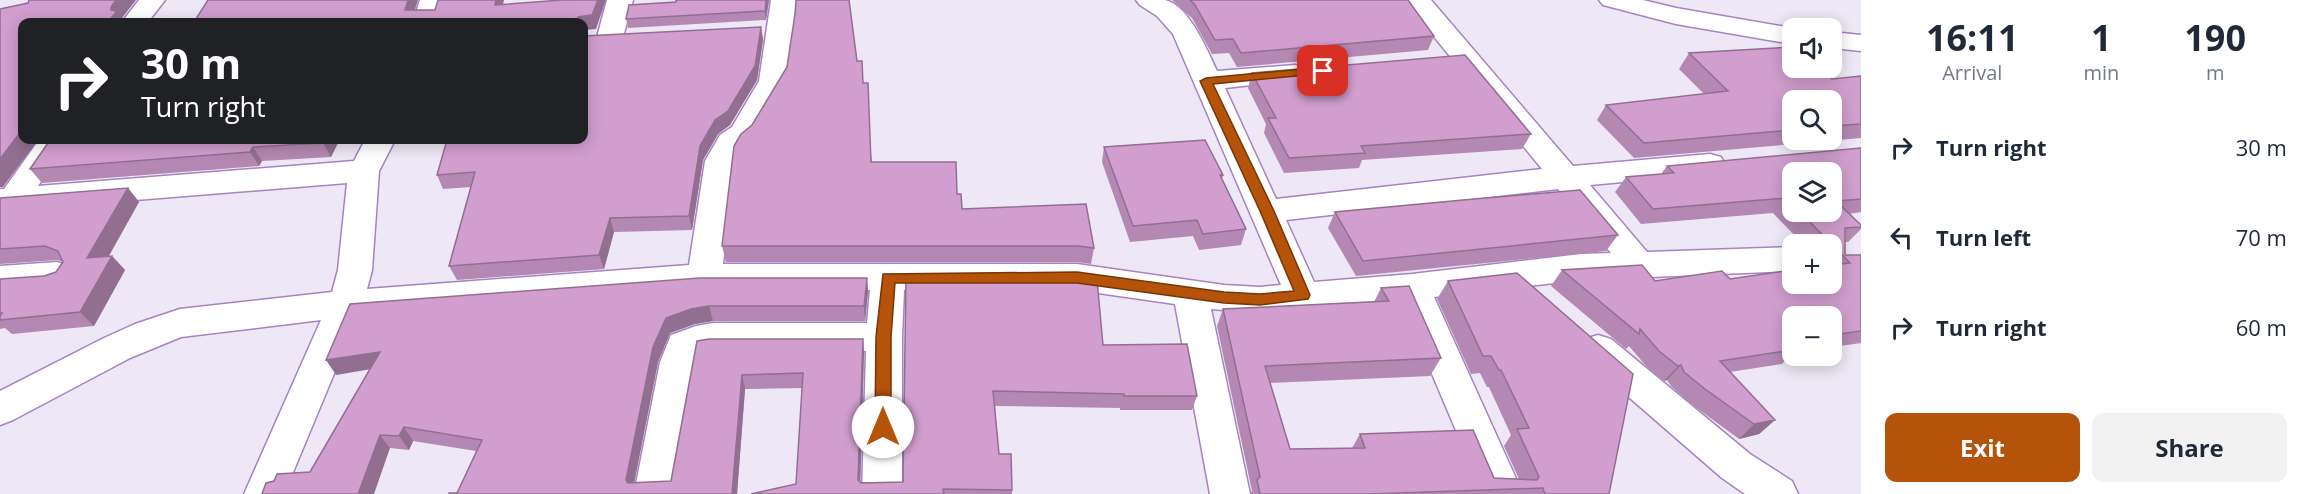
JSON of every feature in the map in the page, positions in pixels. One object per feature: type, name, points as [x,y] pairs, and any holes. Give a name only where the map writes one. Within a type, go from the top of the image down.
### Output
[{"type":"street","points":[[138,18],[152,0]]},
{"type":"street","points":[[427,18],[433,0]]},
{"type":"street","points":[[610,37],[620,0]]},
{"type":"street","points":[[1149,0],[1166,11],[1185,31],[1303,295]]},
{"type":"street","points":[[1417,0],[1453,60],[1566,177],[1639,265]]},
{"type":"street","points":[[1612,0],[1676,16],[1782,34]]},
{"type":"street","points":[[704,277],[720,161],[731,142],[742,133],[773,81],[775,20]]},
{"type":"street","points":[[588,40],[637,35]]},
{"type":"street","points":[[1842,41],[1861,43]]},
{"type":"street","points":[[1206,81],[1323,71]]},
{"type":"street","points":[[6,200],[51,144]]},
{"type":"street","points":[[264,494],[346,303],[355,270],[364,171],[378,144]]},
{"type":"street","points":[[1267,211],[1566,177],[1743,161]]},
{"type":"street","points":[[6,200],[364,171]]},
{"type":"street","points":[[0,409],[117,348],[180,323],[346,303],[704,277],[1077,278],[1260,300],[1412,287],[1581,267],[1782,259]]},
{"type":"street","points":[[0,279],[57,275]]},
{"type":"street","points":[[1513,275],[1728,459],[1778,494]]},
{"type":"street","points":[[882,494],[884,337],[888,278]]},
{"type":"street","points":[[1412,287],[1503,494]]},
{"type":"street","points":[[1190,293],[1230,494]]},
{"type":"street","points":[[654,494],[678,362],[684,345],[696,339],[713,337],[884,337]]},
{"type":"building","points":[[29,0],[116,0],[111,10],[117,11],[111,18],[18,18],[18,135],[0,159],[0,9],[28,3]]},
{"type":"building","points":[[208,0],[408,0],[405,10],[435,10],[438,0],[496,0],[495,5],[598,0],[592,15],[578,18],[197,18]]},
{"type":"building","points":[[676,0],[766,0],[765,11],[626,19],[629,5],[676,2]]},
{"type":"building","points":[[796,0],[849,0],[857,61],[862,61],[863,83],[868,83],[871,162],[956,162],[957,194],[961,194],[962,209],[1086,204],[1094,248],[1079,246],[722,246],[734,146],[741,134],[752,125],[787,67]]},
{"type":"building","points":[[1190,0],[1408,0],[1434,36],[1241,53],[1233,39],[1215,40]]},
{"type":"building","points":[[761,27],[755,66],[728,111],[715,120],[700,146],[689,216],[610,218],[599,255],[449,266],[475,172],[437,175],[446,144],[588,144],[588,36]]},
{"type":"building","points":[[1782,48],[1782,78],[1832,79],[1861,76],[1861,124],[1842,125],[1842,90],[1782,90],[1782,131],[1644,143],[1606,105],[1728,91],[1689,53]]},
{"type":"building","points":[[1465,55],[1531,134],[1361,146],[1365,153],[1289,158],[1268,118],[1276,118],[1252,73]]},
{"type":"building","points":[[1205,140],[1246,229],[1203,234],[1197,220],[1133,226],[1104,147]]},
{"type":"building","points":[[47,144],[306,144],[253,147],[250,152],[30,169]]},
{"type":"building","points":[[1861,148],[1861,199],[1842,201],[1842,162],[1782,162],[1782,198],[1653,209],[1626,177],[1674,173],[1667,166]]},
{"type":"building","points":[[128,188],[87,258],[112,256],[80,312],[0,320],[2,313],[0,313],[0,279],[44,276],[56,272],[63,262],[58,251],[45,246],[0,249],[0,198]]},
{"type":"building","points":[[1580,190],[1618,235],[1363,261],[1335,212],[1463,200]]},
{"type":"building","points":[[1842,207],[1861,225],[1861,227],[1845,228],[1845,255],[1861,255],[1861,331],[1842,334],[1842,306],[1782,306],[1782,352],[1720,361],[1775,420],[1754,424],[1705,389],[1684,372],[1681,365],[1678,366],[1659,351],[1640,329],[1639,334],[1562,270],[1642,265],[1655,281],[1722,271],[1730,279],[1782,271],[1782,294],[1842,294],[1842,264],[1850,263],[1842,255],[1842,234],[1822,234],[1810,222],[1842,222]]},
{"type":"building","points":[[1517,273],[1633,374],[1609,494],[1545,494],[1543,488],[1370,494],[1260,494],[1257,480],[1260,477],[1223,309],[1389,301],[1381,288],[1409,286],[1441,358],[1265,366],[1290,449],[1365,448],[1360,434],[1473,430],[1494,478],[1537,480],[1539,477],[1517,429],[1529,428],[1501,370],[1491,356],[1483,356],[1448,281]]},
{"type":"building","points":[[700,278],[867,278],[864,306],[709,306],[691,309],[666,318],[653,347],[626,480],[628,483],[671,481],[697,341],[709,339],[863,339],[858,480],[861,483],[903,482],[906,278],[1079,278],[1097,280],[1103,345],[1187,344],[1197,396],[993,391],[999,454],[1011,454],[1012,490],[943,489],[944,494],[751,494],[796,484],[803,373],[742,375],[732,494],[449,494],[457,493],[482,440],[404,427],[399,436],[380,435],[358,494],[262,494],[266,483],[274,481],[277,474],[310,472],[380,352],[326,360],[350,304]]},
{"type":"route","points":[[883,427],[884,337],[888,278],[1077,278],[1224,298],[1260,300],[1303,295],[1267,211],[1206,81],[1323,71]]}]
